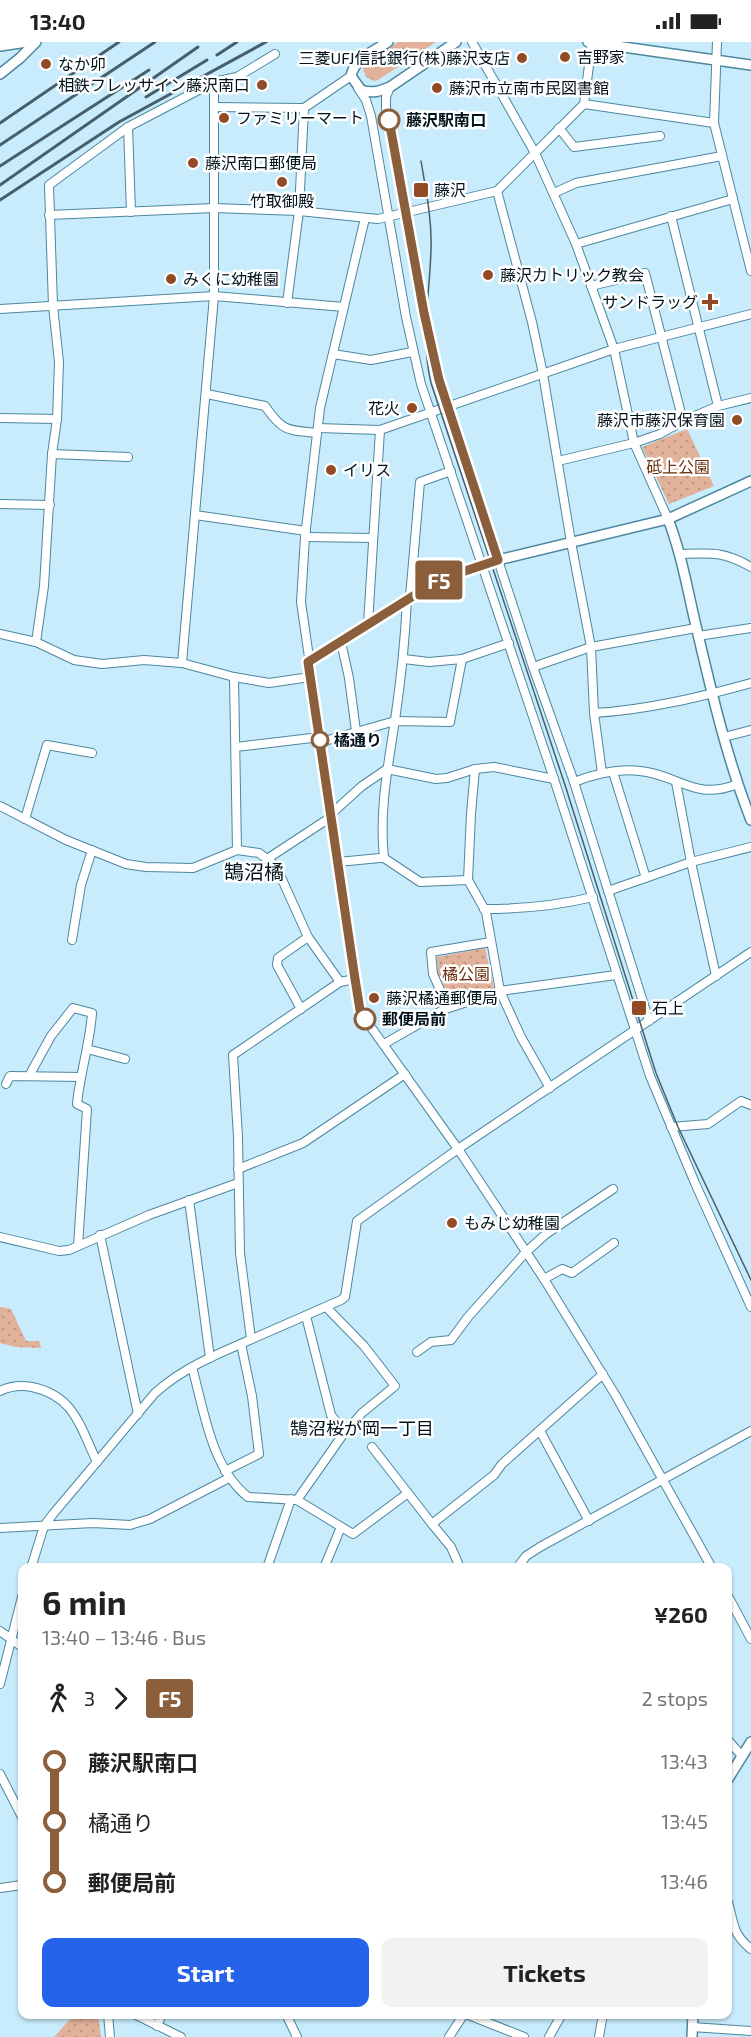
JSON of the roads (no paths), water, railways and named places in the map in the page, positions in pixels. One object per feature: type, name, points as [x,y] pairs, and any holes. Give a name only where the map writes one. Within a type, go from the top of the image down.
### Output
[{"type":"street","points":[[0,46],[27,42]]},
{"type":"street","points":[[0,74],[36,42]]},
{"type":"street","points":[[214,107],[304,108],[351,76],[355,63],[388,42]]},
{"type":"street","points":[[357,86],[362,90],[372,92],[390,87],[456,42]]},
{"type":"street","points":[[472,42],[535,153],[554,193],[576,244],[614,349],[634,443],[668,519],[680,554],[724,737],[751,820]]},
{"type":"street","points":[[50,215],[214,208],[299,211],[365,218],[389,217],[496,191],[584,104],[591,42],[751,65]]},
{"type":"street","points":[[717,42],[714,123],[751,271]]},
{"type":"street","points":[[36,642],[44,586],[52,454],[57,419],[59,362],[53,306],[49,185],[128,127],[214,82],[237,76],[275,54]]},
{"type":"street","points":[[351,76],[366,100],[371,116],[412,352],[430,413],[509,643],[650,1076],[751,1307]]},
{"type":"street","points":[[182,663],[214,296],[214,82]]},
{"type":"street","points":[[390,87],[386,97],[386,108],[431,347],[447,407],[574,783],[649,1021]]},
{"type":"street","points":[[584,104],[714,123]]},
{"type":"street","points":[[287,303],[299,211],[304,108]]},
{"type":"street","points":[[128,127],[131,212]]},
{"type":"street","points":[[559,128],[574,147],[660,136]]},
{"type":"street","points":[[554,193],[576,183],[722,156]]},
{"type":"street","points":[[496,191],[532,322],[543,374],[591,647],[594,713],[602,773]]},
{"type":"street","points":[[576,244],[733,199]]},
{"type":"street","points":[[671,216],[718,406]]},
{"type":"street","points":[[365,218],[320,408],[305,534],[301,602],[355,979],[363,1016],[458,1149],[544,1279],[603,1374],[709,1563]]},
{"type":"street","points":[[591,286],[645,273],[683,421]]},
{"type":"street","points":[[0,309],[214,296],[344,307]]},
{"type":"street","points":[[207,394],[266,406],[278,424],[293,431],[381,430],[614,349],[751,314]]},
{"type":"street","points":[[333,354],[371,360],[412,352]]},
{"type":"street","points":[[558,461],[634,443],[660,434],[718,406],[751,398]]},
{"type":"street","points":[[0,418],[57,419]]},
{"type":"street","points":[[368,624],[381,430]]},
{"type":"street","points":[[52,454],[128,457]]},
{"type":"street","points":[[384,858],[382,831],[387,769],[404,659],[420,482],[451,471]]},
{"type":"street","points":[[308,662],[444,578],[482,564],[668,519],[751,481]]},
{"type":"street","points":[[0,504],[50,505]]},
{"type":"street","points":[[195,515],[305,534],[373,538]]},
{"type":"street","points":[[680,554],[724,554],[751,567]]},
{"type":"street","points":[[533,667],[591,647],[697,632],[751,628]]},
{"type":"street","points":[[0,634],[36,642],[74,660],[102,664],[144,660],[182,663],[234,678],[268,683],[310,677]]},
{"type":"street","points":[[341,642],[349,678],[356,731]]},
{"type":"street","points":[[404,659],[429,662],[462,659],[509,643]]},
{"type":"street","points":[[236,747],[320,739],[395,721],[450,722],[462,659]]},
{"type":"street","points":[[234,678],[237,850]]},
{"type":"street","points":[[594,713],[624,711],[713,694],[751,683]]},
{"type":"street","points":[[724,737],[751,730]]},
{"type":"street","points":[[25,819],[47,746],[92,753]]},
{"type":"street","points":[[267,859],[331,815],[363,786],[387,769],[436,779],[486,767],[508,769],[554,779]]},
{"type":"street","points":[[475,769],[468,880],[484,909],[501,991],[521,1037],[550,1088]]},
{"type":"street","points":[[574,783],[602,773],[645,771],[698,790],[738,784]]},
{"type":"street","points":[[613,772],[645,878]]},
{"type":"street","points":[[676,782],[716,976]]},
{"type":"street","points":[[0,806],[126,864],[146,867],[193,868],[237,850],[259,853],[276,866],[308,937],[340,982]]},
{"type":"street","points":[[608,891],[691,862],[751,847]]},
{"type":"street","points":[[72,940],[81,885],[92,850]]},
{"type":"street","points":[[338,862],[373,857],[384,858],[420,882],[468,880]]},
{"type":"street","points":[[484,909],[544,907],[593,897]]},
{"type":"street","points":[[301,1009],[277,964],[278,958],[308,937]]},
{"type":"street","points":[[448,1008],[433,974],[431,952],[491,942]]},
{"type":"street","points":[[33,1563],[44,1526],[168,1381],[210,1358],[345,1297],[357,1221],[458,1149],[751,952]]},
{"type":"street","points":[[384,1044],[448,1008],[501,991],[616,975]]},
{"type":"street","points":[[251,1339],[240,1253],[238,1137],[233,1055],[340,982],[355,979]]},
{"type":"street","points":[[29,1076],[51,1036],[73,1008],[92,1013],[77,1104],[87,1109],[78,1246]]},
{"type":"street","points":[[87,1049],[124,1059]]},
{"type":"street","points":[[238,1169],[303,1143],[405,1074]]},
{"type":"street","points":[[6,1084],[10,1076],[81,1077]]},
{"type":"street","points":[[671,1127],[708,1124],[741,1101],[751,1105]]},
{"type":"street","points":[[0,1237],[59,1251],[69,1250],[100,1235],[238,1183]]},
{"type":"street","points":[[417,1352],[431,1342],[451,1340],[468,1317],[526,1252],[546,1234],[613,1189]]},
{"type":"street","points":[[189,1200],[210,1358]]},
{"type":"street","points":[[100,1235],[138,1414]]},
{"type":"street","points":[[544,1279],[562,1269],[572,1273],[614,1243]]},
{"type":"street","points":[[269,1563],[294,1499],[362,1413],[395,1386],[364,1346],[326,1307]]},
{"type":"street","points":[[306,1316],[331,1415],[345,1433]]},
{"type":"street","points":[[0,1528],[139,1523],[259,1454],[252,1396],[241,1344]]},
{"type":"street","points":[[192,1367],[215,1450],[227,1474],[248,1497],[294,1499],[353,1534],[408,1493]]},
{"type":"street","points":[[432,1524],[494,1475],[502,1464],[603,1374]]},
{"type":"street","points":[[0,1391],[14,1386],[26,1386],[43,1389],[59,1397],[77,1418],[97,1462]]},
{"type":"street","points":[[540,1431],[590,1521]]},
{"type":"street","points":[[521,1563],[526,1556],[540,1547],[751,1431]]},
{"type":"street","points":[[372,1447],[451,1547],[458,1563]]},
{"type":"street","points":[[326,1563],[341,1527]]},
{"type":"street","points":[[732,1603],[751,1639]]},
{"type":"street","points":[[0,1684],[18,1614]]},
{"type":"street","points":[[0,1631],[18,1644]]},
{"type":"street","points":[[732,1772],[751,1742]]},
{"type":"street","points":[[732,1745],[741,1755]]},
{"type":"street","points":[[0,1774],[18,1809]]},
{"type":"street","points":[[0,1887],[18,1885]]},
{"type":"street","points":[[732,1919],[735,1932],[751,1949]]},
{"type":"street","points":[[108,2019],[110,2037]]},
{"type":"street","points":[[144,2019],[181,2037]]},
{"type":"street","points":[[157,2026],[160,2019]]},
{"type":"street","points":[[288,2019],[297,2037]]},
{"type":"street","points":[[449,2037],[462,2019]]},
{"type":"street","points":[[478,2019],[524,2037]]},
{"type":"street","points":[[549,2037],[559,2019]]},
{"type":"street","points":[[599,2037],[602,2019]]},
{"type":"street","points":[[692,2032],[751,2031]]},
{"type":"tram line","points":[[421,161],[431,238],[426,315],[426,348],[431,383],[565,785],[656,1073],[678,1127],[751,1280]]},
{"type":"railway","points":[[0,123],[119,42]]},
{"type":"railway","points":[[0,145],[155,42]]},
{"type":"railway","points":[[217,55],[237,42]]},
{"type":"railway","points":[[0,200],[119,122],[266,42]]},
{"type":"railway","points":[[0,185],[198,47]]},
{"type":"railway","points":[[146,97],[207,60]]},
{"type":"railway","points":[[0,166],[149,70]]},
{"type":"place","name":"吉野家","points":[[565,57]]},
{"type":"place","name":"三菱UFJ信託銀行(株)藤沢支店","points":[[522,58]]},
{"type":"place","name":"なか卯","points":[[46,64]]},
{"type":"place","name":"相鉄フレッサイン藤沢南口","points":[[262,85]]},
{"type":"place","name":"藤沢市立南市民図書館","points":[[437,88]]},
{"type":"place","name":"ファミリーマート","points":[[224,118]]},
{"type":"place","name":"藤沢駅南口","points":[[389,120]]},
{"type":"place","name":"藤沢南口郵便局","points":[[193,163]]},
{"type":"place","name":"竹取御殿","points":[[282,182]]},
{"type":"place","name":"藤沢","points":[[421,190]]},
{"type":"place","name":"藤沢カトリック教会","points":[[488,275]]},
{"type":"place","name":"みくに幼稚園","points":[[171,279]]},
{"type":"place","name":"サンドラッグ","points":[[710,302]]},
{"type":"place","name":"花火","points":[[412,408]]},
{"type":"place","name":"藤沢市藤沢保育園","points":[[737,420]]},
{"type":"place","name":"イリス","points":[[331,470]]},
{"type":"place","name":"橘通り","points":[[320,740]]},
{"type":"place","name":"藤沢橘通郵便局","points":[[374,998]]},
{"type":"place","name":"石上","points":[[639,1008]]},
{"type":"place","name":"郵便局前","points":[[365,1019]]},
{"type":"place","name":"もみじ幼稚園","points":[[452,1223]]},
{"type":"district","name":"鵠沼橘","points":[[254,872]]},
{"type":"district","name":"鵠沼桜が岡一丁目","points":[[362,1429]]},
{"type":"park label","name":"砥上公園","points":[[678,467]]},
{"type":"park label","name":"橘公園","points":[[466,974]]}]
